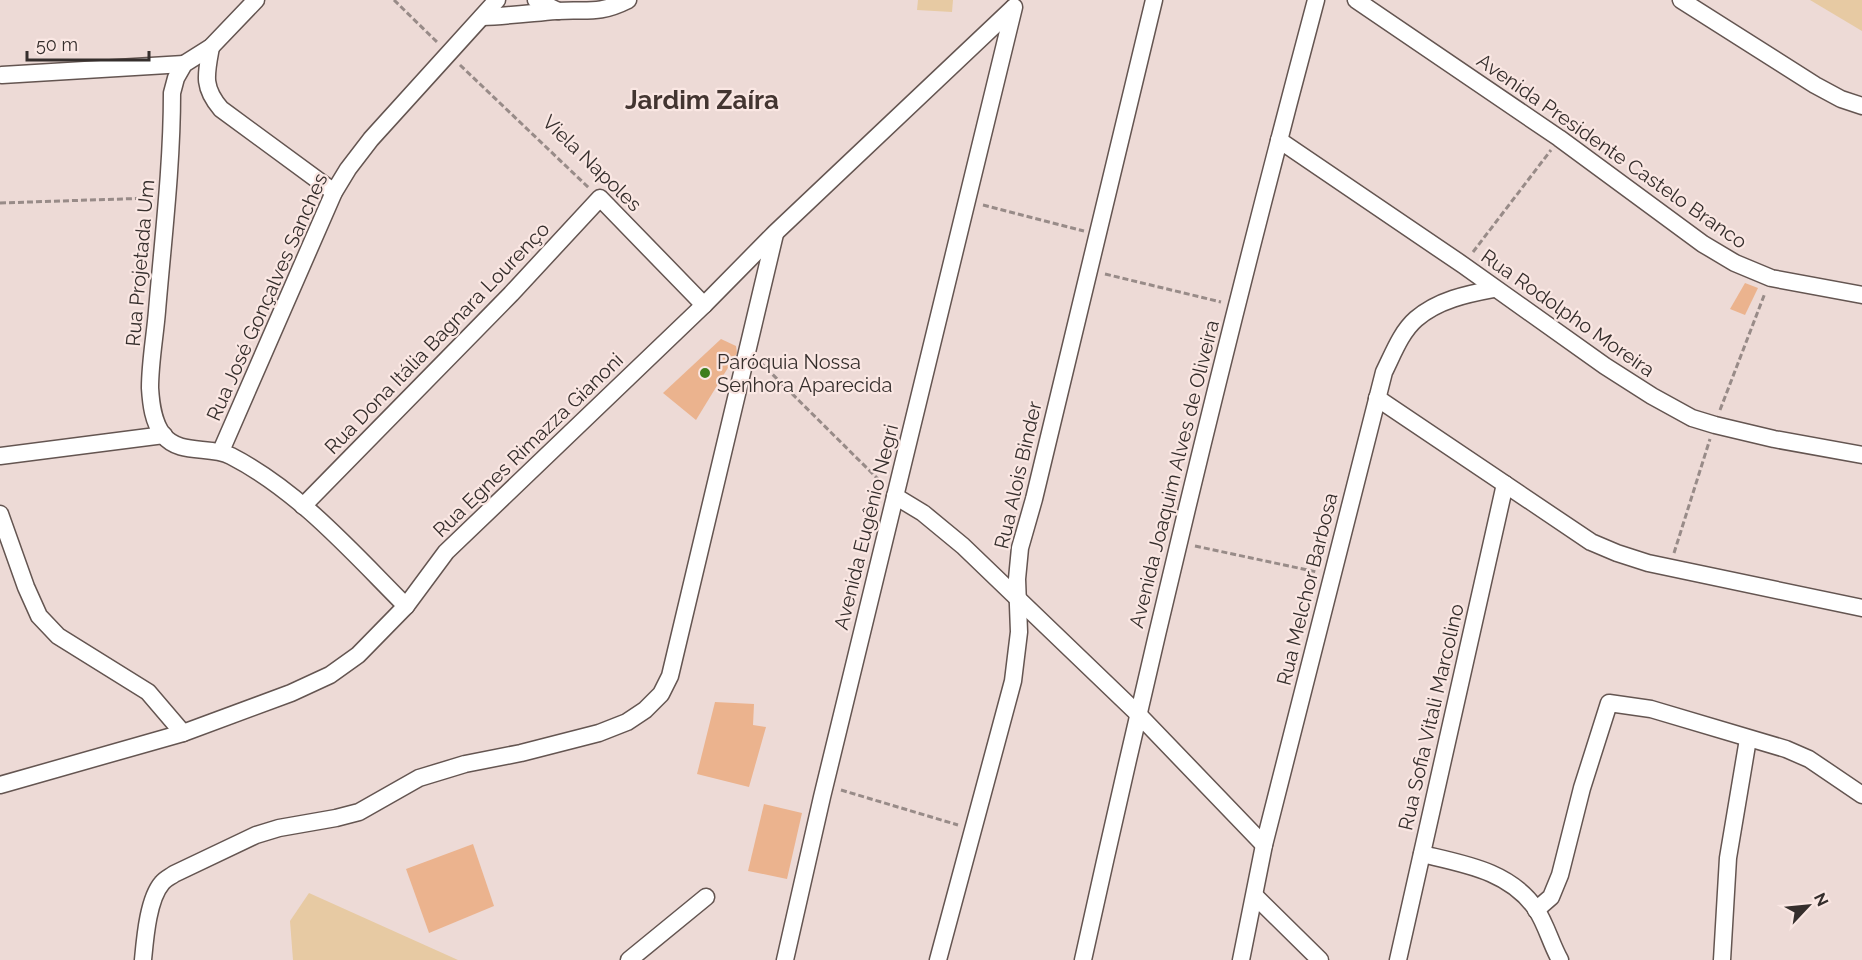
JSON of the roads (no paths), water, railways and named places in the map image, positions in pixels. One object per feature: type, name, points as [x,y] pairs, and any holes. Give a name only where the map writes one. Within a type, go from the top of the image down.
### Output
[{"type":"street","points":[[2,75],[184,64],[211,47],[256,0]]},
{"type":"street","name":"Rua José Gonçalves Sanches","points":[[221,451],[334,192],[348,169],[371,139],[498,0]]},
{"type":"street","points":[[536,0],[558,11]]},
{"type":"street","points":[[482,17],[558,11],[587,12],[601,10],[628,0]]},
{"type":"street","name":"Rua Alois Binder","points":[[938,960],[1013,681],[1019,623],[1017,598],[1020,548],[1034,499],[1154,0]]},
{"type":"street","name":"Avenida Joaquim Alves de Oliveira","points":[[1083,960],[1178,543],[1316,0]]},
{"type":"street","name":"Avenida Presidente Castelo Branco","points":[[1356,0],[1559,138],[1703,243],[1735,263],[1772,278],[1862,295]]},
{"type":"street","points":[[1682,0],[1815,85],[1841,99],[1862,106]]},
{"type":"street","name":"Avenida Eugênio Negri","points":[[785,960],[825,785],[1014,4]]},
{"type":"street","name":"Rua Egnes Rimazza Gianoni","points":[[0,785],[183,733],[291,693],[330,675],[358,655],[406,606],[446,552],[1014,4]]},
{"type":"street","points":[[211,47],[206,73],[207,88],[221,109],[334,192]]},
{"type":"street","name":"Rua Projetada Um","points":[[164,435],[156,423],[150,387],[167,198],[172,93],[176,78],[184,64]]},
{"type":"street","name":"Rua Rodolpho Moreira","points":[[1279,140],[1652,396],[1692,418],[1715,425],[1862,455]]},
{"type":"street","name":"Viela Napoles","points":[[600,198],[704,305]]},
{"type":"street","name":"Rua Dona Itália Bagnara Lourenço","points":[[303,506],[503,303],[600,198]]},
{"type":"street","points":[[142,960],[156,894],[162,883],[174,874],[267,832],[359,812],[419,778],[465,764],[521,753],[599,733],[627,722],[645,710],[661,694],[670,676],[775,233]]},
{"type":"street","name":"Rua Melchor Barbosa","points":[[1241,960],[1264,845],[1377,398],[1389,362],[1398,343],[1415,320],[1458,296],[1494,289]]},
{"type":"street","points":[[1377,398],[1591,542],[1617,554],[1670,568],[1862,608]]},
{"type":"street","points":[[0,456],[164,435],[171,443],[186,449],[221,451],[257,471],[303,506],[406,606]]},
{"type":"street","name":"Rua Sofia Vitali Marcolino","points":[[1398,960],[1505,484]]},
{"type":"street","points":[[895,496],[923,513],[963,546],[1138,714],[1264,845]]},
{"type":"street","points":[[0,514],[39,616],[58,636],[148,692],[183,733]]},
{"type":"street","points":[[1536,910],[1551,897],[1560,875],[1582,788],[1609,703],[1651,709],[1786,749],[1809,759],[1862,795]]},
{"type":"street","points":[[1722,960],[1728,858],[1748,738]]},
{"type":"street","points":[[1422,854],[1477,867],[1498,876],[1524,896],[1536,910],[1560,960]]},
{"type":"street","points":[[1255,896],[1320,960]]},
{"type":"street","points":[[629,960],[706,897]]},
{"type":"place","name":"Paróquia Nossa Senhora Aparecida","points":[[705,373]]},
{"type":"district","name":"Jardim Zaíra","points":[[702,100]]}]
